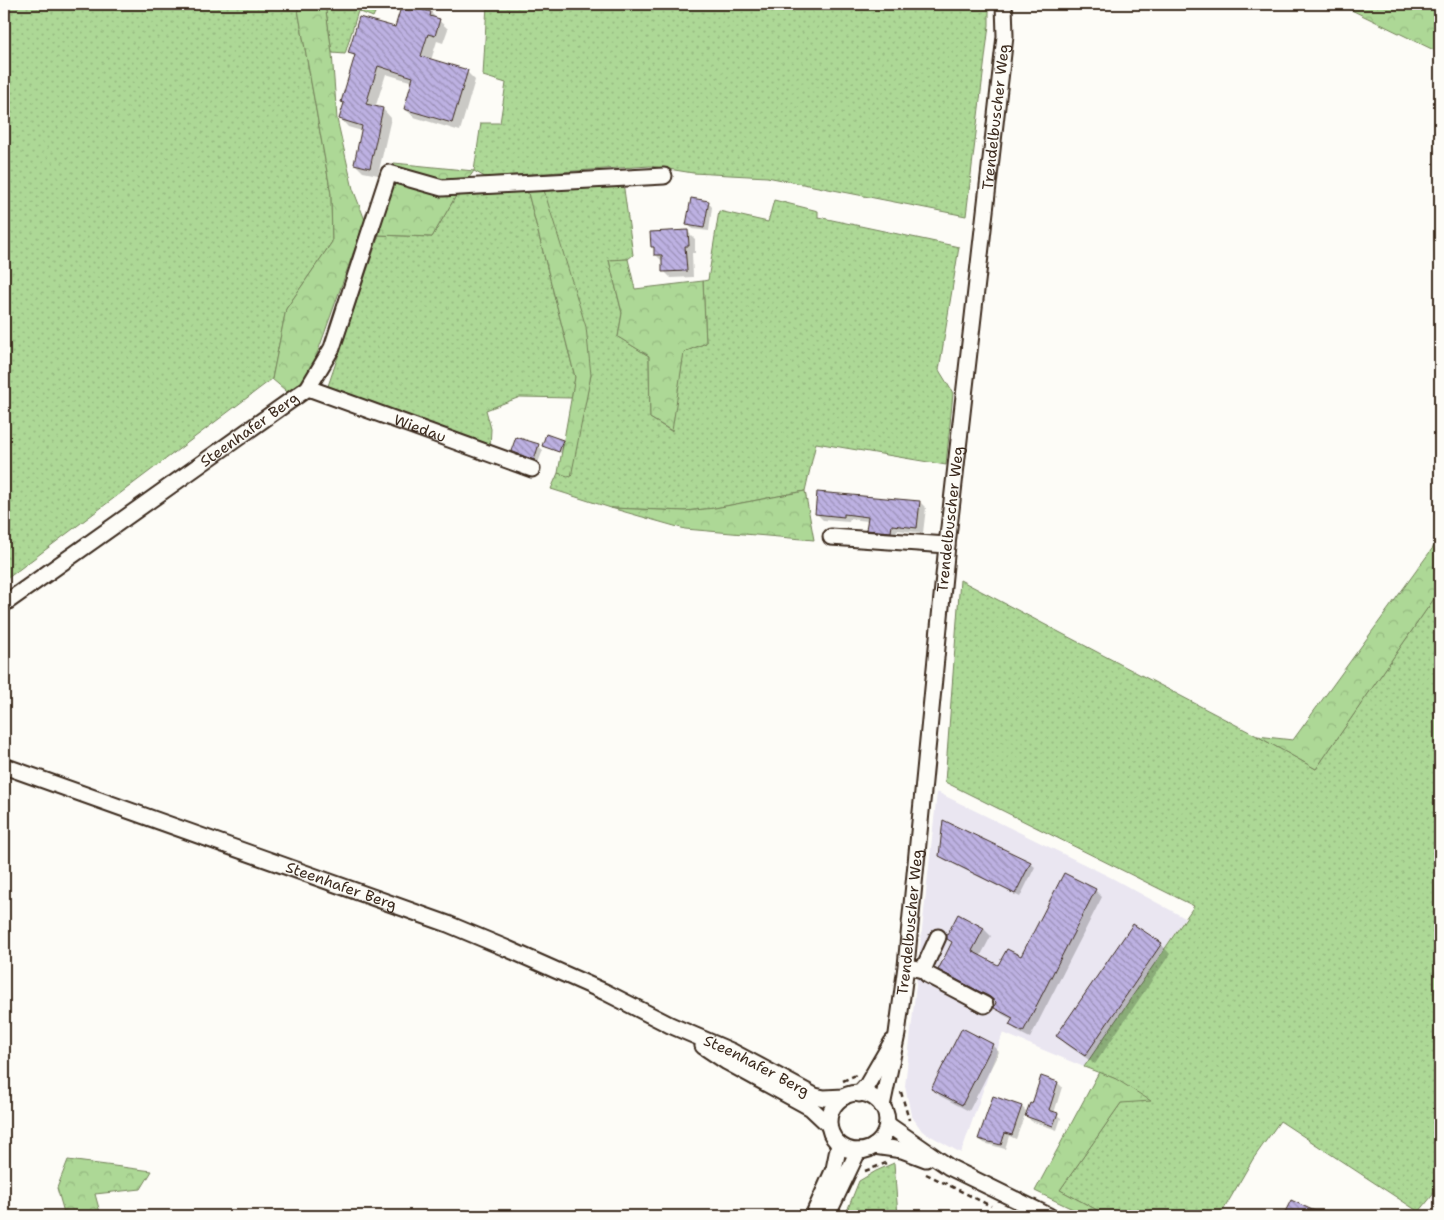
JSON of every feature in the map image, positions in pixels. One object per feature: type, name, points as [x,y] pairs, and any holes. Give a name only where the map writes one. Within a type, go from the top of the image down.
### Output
[{"type":"street","name":"Trendelbuscher Weg","points":[[882,1106],[897,1034],[906,966],[947,545],[1005,36],[1004,4]]},
{"type":"street","name":"Steenhafer Berg","points":[[4,604],[308,388],[332,348],[389,173],[442,188],[664,176]]},
{"type":"street","name":"Wiedau","points":[[308,388],[532,469]]},
{"type":"street","points":[[831,537],[947,545]]},
{"type":"street","name":"Steenhafer Berg","points":[[4,766],[448,924],[556,969],[670,1025],[733,1052],[815,1096],[824,1098],[844,1097]]},
{"type":"street","points":[[923,970],[938,937]]},
{"type":"street","points":[[906,966],[923,970],[928,975],[985,1005]]},
{"type":"street","name":"Steenhafer Berg","points":[[670,1025],[727,1062],[811,1108],[829,1125]]},
{"type":"street","name":"Trendelbuscher Weg","points":[[860,1094],[897,1034]]},
{"type":"street","points":[[874,1146],[886,1131],[886,1114],[882,1106],[871,1096],[860,1094],[844,1097],[835,1105],[830,1113],[829,1125],[832,1136],[848,1150],[858,1151],[874,1146],[902,1150],[949,1167],[1049,1216]]},
{"type":"street","points":[[887,1124],[949,1167]]},
{"type":"street","points":[[813,1216],[834,1169],[839,1144]]},
{"type":"street","points":[[827,1216],[858,1151]]},
{"type":"path","points":[[4,118],[11,112]]},
{"type":"path","points":[[923,1172],[991,1206]]},
{"type":"shaded area","points":[[937,792],[1110,877],[1185,918],[1084,1067],[1003,1033],[961,1153],[922,1131],[911,1115],[905,1086]]},
{"type":"green space","points":[[4,4],[297,4],[331,194],[332,242],[286,309],[272,379],[4,581]]},
{"type":"green space","points":[[297,4],[325,4],[332,53],[337,119],[353,189],[365,220],[312,368],[291,395],[272,379],[286,309],[332,242],[331,194]]},
{"type":"green space","points":[[325,4],[379,4],[373,17],[358,11],[345,54],[332,53]]},
{"type":"green space","points":[[487,4],[989,4],[989,25],[966,216],[767,177],[693,173],[650,166],[485,177],[474,171],[481,123],[500,123],[506,83],[483,76]]},
{"type":"green space","points":[[1339,4],[1440,4],[1440,53]]},
{"type":"green space","points":[[394,163],[474,171],[457,194],[432,237],[379,235]]},
{"type":"green space","points":[[623,182],[633,255],[628,259],[609,260],[622,313],[618,337],[649,356],[650,418],[671,431],[684,352],[706,343],[703,281],[708,280],[719,211],[768,222],[774,200],[818,211],[818,217],[959,247],[939,370],[953,393],[946,465],[816,443],[805,491],[715,508],[685,511],[611,508],[551,489],[558,473],[570,476],[591,375],[543,187]]},
{"type":"green space","points":[[543,187],[586,327],[591,375],[571,477],[558,473],[575,377],[527,189]]},
{"type":"green space","points":[[527,189],[575,377],[572,398],[520,397],[486,410],[491,429],[490,448],[328,386],[379,235],[432,237],[457,194]]},
{"type":"green space","points":[[628,259],[635,289],[703,281],[706,343],[684,352],[672,431],[650,418],[649,356],[618,337],[622,313],[609,260]]},
{"type":"green space","points":[[805,491],[814,540],[685,529],[611,508],[685,511],[715,508]]},
{"type":"green space","points":[[1440,538],[1440,590],[1316,769],[1257,736],[1293,740]]},
{"type":"green space","points":[[960,580],[1316,769],[1440,590],[1440,1186],[1419,1212],[1280,1121],[1253,1159],[1220,1216],[1108,1216],[1060,1190],[1121,1103],[1116,1079],[1084,1067],[1194,906],[945,782]]},
{"type":"green space","points":[[1099,1072],[1116,1079],[1151,1101],[1121,1103],[1060,1190],[1108,1216],[1087,1216],[1035,1191]]},
{"type":"green space","points":[[68,1160],[152,1171],[141,1189],[95,1194],[101,1216],[65,1216],[57,1188]]},
{"type":"green space","points":[[894,1163],[898,1216],[845,1216],[859,1181]]},
{"type":"building","points":[[402,4],[431,12],[430,16],[440,19],[435,36],[428,34],[421,56],[468,70],[452,123],[404,109],[413,77],[378,66],[366,104],[383,108],[370,168],[354,164],[362,126],[339,119],[344,103],[341,102],[355,55],[348,53],[359,17],[395,27]]},
{"type":"building","points":[[691,198],[709,201],[704,228],[686,225]]},
{"type":"building","points":[[688,230],[689,246],[685,246],[687,271],[662,272],[662,255],[654,255],[654,247],[651,247],[650,232]]},
{"type":"building","points":[[546,434],[563,440],[559,452],[542,446]]},
{"type":"building","points":[[516,437],[539,444],[534,460],[511,451]]},
{"type":"building","points":[[817,492],[920,501],[917,528],[892,525],[891,532],[866,530],[868,517],[844,514],[844,517],[815,514]]},
{"type":"building","points":[[943,820],[1031,862],[1015,894],[939,856]]},
{"type":"building","points":[[1064,873],[1096,889],[1023,1032],[1009,1025],[1013,1018],[994,1008],[996,1002],[990,997],[938,970],[952,942],[947,939],[947,935],[958,914],[984,928],[972,951],[998,965],[1007,949],[1021,956]]},
{"type":"building","points":[[1133,924],[1162,943],[1085,1056],[1056,1036]]},
{"type":"building","points":[[962,1028],[993,1044],[962,1105],[931,1089]]},
{"type":"building","points":[[1041,1076],[1058,1082],[1049,1110],[1058,1113],[1053,1126],[1025,1116],[1030,1103],[1032,1104]]},
{"type":"building","points":[[993,1096],[1022,1106],[1012,1135],[1005,1133],[1001,1145],[978,1139]]},
{"type":"building","points":[[1291,1200],[1325,1216],[1283,1216]]}]
